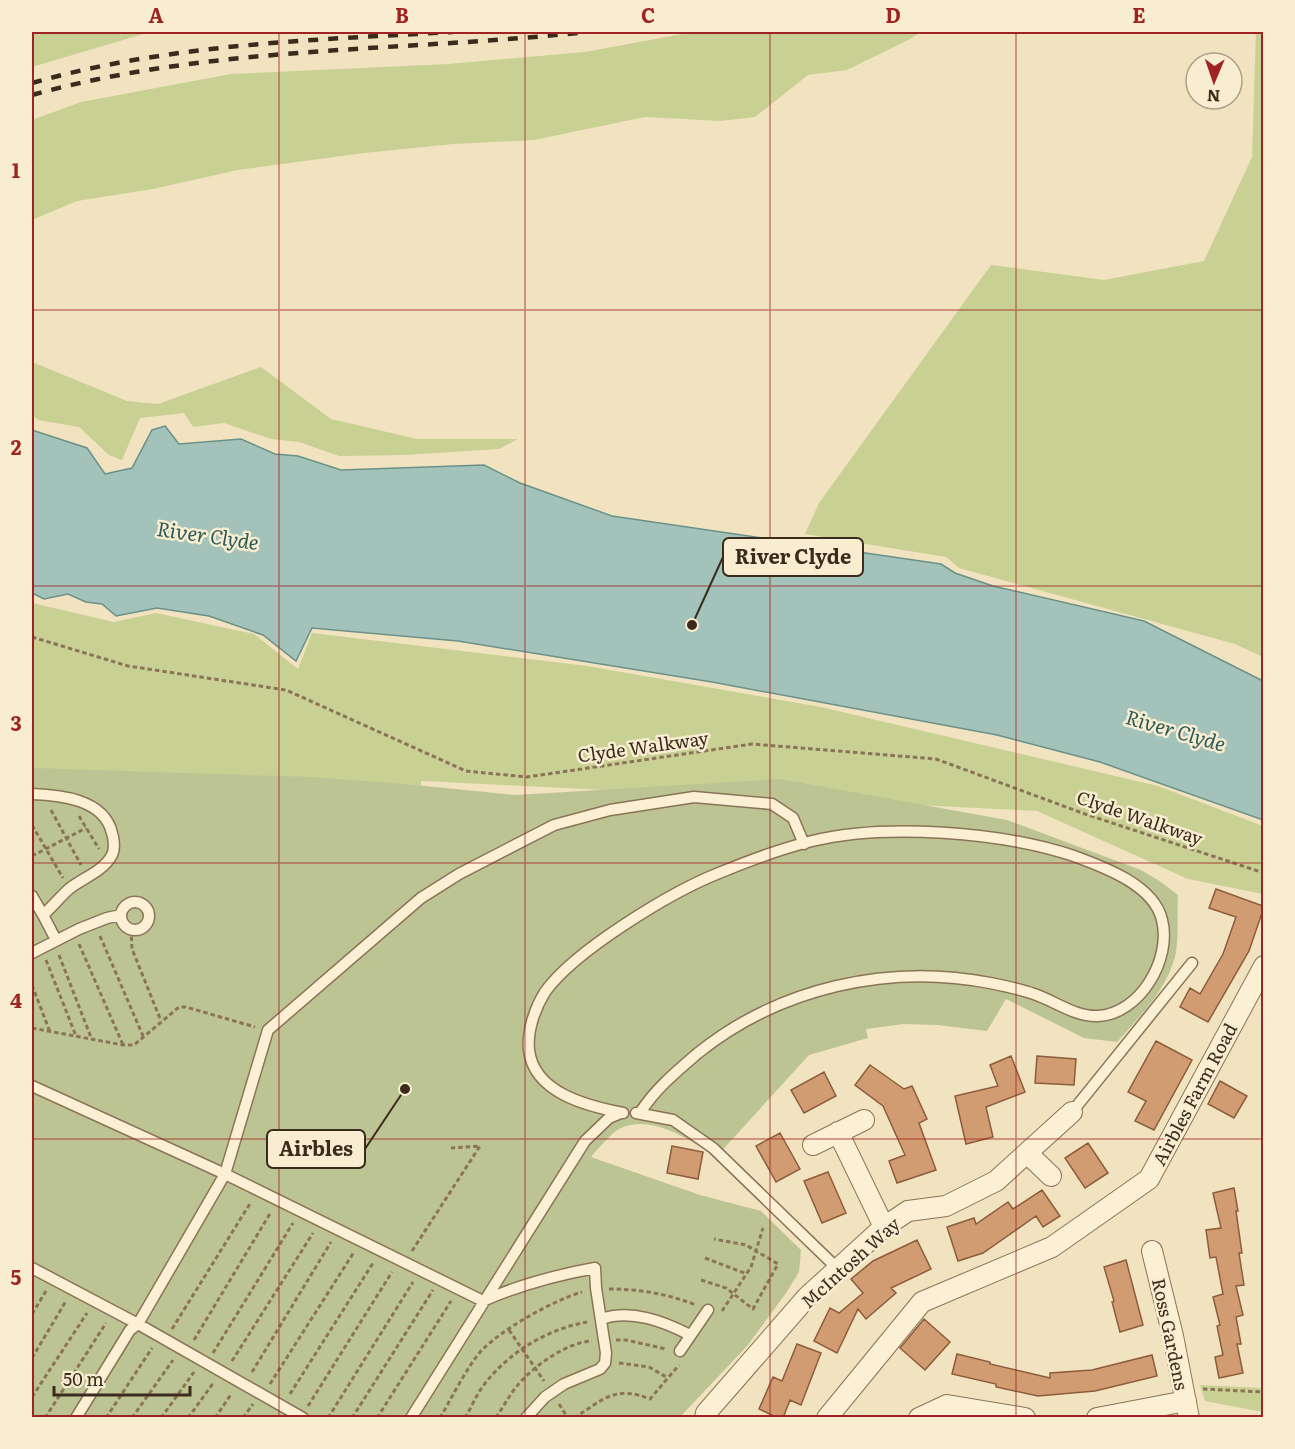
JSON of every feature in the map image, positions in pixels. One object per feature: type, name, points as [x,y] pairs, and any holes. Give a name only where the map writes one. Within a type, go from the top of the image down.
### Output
[{"type":"street","name":"Airbles Farm Road","points":[[826,1418],[922,1302],[1052,1247],[1149,1179],[1263,966]]},
{"type":"street","name":"McIntosh Way","points":[[705,1418],[705,1413],[807,1297],[884,1227],[908,1211],[946,1206],[996,1181],[1072,1112]]},
{"type":"street","points":[[813,1145],[864,1120]]},
{"type":"street","points":[[838,1132],[884,1227]]},
{"type":"street","points":[[1027,1153],[1051,1176]]},
{"type":"street","name":"Ross Gardens","points":[[1152,1251],[1173,1336],[1186,1403]]},
{"type":"street","points":[[1097,1418],[1186,1403]]},
{"type":"street","points":[[919,1418],[947,1405],[1025,1418]]},
{"type":"lane","points":[[37,794],[77,800],[94,808],[110,826],[114,840],[111,856],[102,868],[69,889],[43,915]]},
{"type":"lane","points":[[76,1418],[130,1330],[138,1324],[225,1174],[268,1030],[421,898],[459,874],[555,825],[610,810],[694,797],[772,804],[794,819],[804,844]]},
{"type":"lane","points":[[640,1113],[678,1069],[718,1037],[762,1011],[793,998],[848,983],[901,976],[964,979],[987,982],[1034,994],[1087,1015],[1100,1016],[1117,1012],[1130,1005],[1156,969],[1164,943],[1164,924],[1159,909],[1139,888],[1106,867],[1024,842],[972,836],[873,833],[832,837],[804,844],[717,874],[678,892],[577,960],[557,978],[544,994],[535,1013],[528,1046],[531,1061],[539,1074],[552,1087],[571,1099],[597,1108],[673,1120],[713,1148],[838,1269]]},
{"type":"lane","points":[[32,896],[55,941]]},
{"type":"lane","points":[[137,902],[146,906],[149,915],[147,923],[140,929],[131,929],[124,924],[121,915],[128,903],[137,902]]},
{"type":"lane","points":[[36,951],[74,931],[121,915]]},
{"type":"lane","name":"McIntosh Way","points":[[1072,1112],[1192,963]]},
{"type":"lane","points":[[32,1086],[225,1174],[483,1301],[557,1275],[595,1268],[606,1353],[605,1363],[600,1369],[564,1384],[545,1397],[526,1418]]},
{"type":"lane","points":[[411,1418],[585,1141],[609,1118],[623,1113]]},
{"type":"lane","points":[[32,1268],[138,1324],[302,1417]]},
{"type":"lane","points":[[680,1351],[708,1310]]},
{"type":"lane","points":[[601,1319],[610,1316],[642,1318],[661,1322],[690,1335]]},
{"type":"path","name":"Clyde Walkway","points":[[32,637],[128,666],[286,690],[466,771],[527,777],[752,744],[936,759],[1085,814],[1263,873]]},
{"type":"path","points":[[37,794],[87,877]]},
{"type":"path","points":[[77,800],[78,814],[100,851],[111,856]]},
{"type":"path","points":[[32,825],[69,889]]},
{"type":"path","points":[[32,856],[87,828]]},
{"type":"path","points":[[95,923],[143,1036]]},
{"type":"path","points":[[131,929],[132,949],[161,1022]]},
{"type":"path","points":[[74,931],[123,1045]]},
{"type":"path","points":[[55,941],[92,1040]]},
{"type":"path","points":[[36,951],[76,1036]]},
{"type":"path","points":[[32,985],[50,1032]]},
{"type":"path","points":[[32,1028],[123,1045],[134,1044],[179,1007],[186,1007],[268,1030]]},
{"type":"path","points":[[302,1417],[480,1146],[451,1148]]},
{"type":"path","points":[[106,1418],[163,1338],[258,1191]]},
{"type":"path","points":[[132,1418],[184,1350],[278,1200]]},
{"type":"path","points":[[161,1418],[204,1362],[300,1211]]},
{"type":"path","points":[[188,1418],[223,1372],[320,1221]]},
{"type":"path","points":[[215,1418],[242,1383],[338,1230]]},
{"type":"path","points":[[701,1280],[726,1288],[753,1309],[778,1264],[746,1245],[714,1239]]},
{"type":"path","points":[[243,1418],[267,1388],[361,1241]]},
{"type":"path","points":[[283,1406],[380,1251]]},
{"type":"path","points":[[705,1258],[747,1274]]},
{"type":"path","points":[[328,1418],[420,1270]]},
{"type":"path","points":[[32,1314],[53,1279]]},
{"type":"path","points":[[352,1418],[440,1280]]},
{"type":"path","points":[[377,1418],[459,1289]]},
{"type":"path","points":[[32,1359],[73,1290]]},
{"type":"path","points":[[32,1397],[94,1301]]},
{"type":"path","points":[[45,1418],[114,1311]]},
{"type":"path","points":[[465,1418],[486,1382],[503,1364],[522,1350],[551,1332],[601,1319]]},
{"type":"path","points":[[509,1330],[568,1418]]},
{"type":"path","points":[[605,1363],[628,1363],[649,1367],[668,1378]]},
{"type":"path","points":[[1186,1403],[1263,1392]]},
{"type":"green space","points":[[32,32],[150,32],[32,67]]},
{"type":"green space","points":[[693,32],[921,32],[847,70],[808,75],[755,117],[720,121],[645,117],[534,140],[453,144],[364,153],[238,170],[153,189],[77,201],[32,220],[32,120],[81,102],[231,74],[448,64],[585,52]]},
{"type":"green space","points":[[1256,32],[1264,32],[1263,657],[1235,644],[959,568],[946,557],[805,534],[819,503],[991,265],[1104,280],[1204,261],[1252,157]]},
{"type":"green space","points":[[32,362],[127,401],[158,404],[261,367],[331,419],[417,439],[518,439],[499,449],[405,455],[339,456],[299,442],[271,439],[224,423],[193,427],[184,413],[140,418],[122,460],[109,455],[79,427],[38,420],[32,415]]},
{"type":"green space","points":[[32,603],[114,622],[156,613],[254,634],[298,669],[312,633],[587,666],[821,707],[1158,786],[1263,826],[1263,894],[1188,879],[1037,811],[421,781],[421,785],[32,780]]},
{"type":"green space","points":[[32,768],[311,777],[516,795],[780,779],[1007,820],[1141,870],[1178,895],[1175,957],[1158,992],[1117,1042],[1084,1038],[1006,999],[987,1031],[904,1024],[866,1029],[868,1038],[809,1055],[717,1156],[671,1131],[646,1124],[621,1128],[609,1137],[591,1157],[700,1195],[761,1211],[801,1250],[799,1272],[786,1293],[748,1345],[680,1417],[32,1418]]},
{"type":"green space","points":[[1200,1385],[1263,1388],[1263,1412],[1205,1401]]},
{"type":"water","name":"River Clyde","points":[[165,426],[179,444],[241,439],[275,454],[298,456],[341,470],[484,465],[520,483],[612,516],[941,564],[955,573],[993,586],[1144,621],[1263,681],[1263,820],[1100,762],[997,735],[712,682],[458,641],[312,628],[296,661],[263,635],[209,616],[157,608],[116,616],[102,604],[86,602],[68,594],[44,599],[32,593],[32,430],[87,448],[105,474],[132,468],[152,430]]},
{"type":"building","points":[[1216,889],[1263,906],[1263,910],[1249,951],[1208,1022],[1180,1007],[1190,988],[1200,994],[1223,954],[1236,917],[1209,908]]},
{"type":"building","points":[[1156,1041],[1192,1060],[1154,1130],[1135,1121],[1146,1101],[1128,1092]]},
{"type":"building","points":[[1011,1056],[1025,1092],[986,1107],[993,1137],[966,1144],[955,1096],[998,1086],[990,1065]]},
{"type":"building","points":[[1037,1056],[1076,1059],[1074,1085],[1035,1083]]},
{"type":"building","points":[[870,1065],[904,1089],[912,1086],[927,1119],[919,1123],[936,1170],[897,1183],[889,1161],[905,1155],[883,1106],[855,1085]]},
{"type":"building","points":[[824,1072],[836,1096],[804,1113],[791,1090]]},
{"type":"building","points":[[1220,1081],[1247,1096],[1234,1118],[1208,1104]]},
{"type":"building","points":[[780,1133],[800,1169],[776,1182],[756,1146]]},
{"type":"building","points":[[1088,1143],[1108,1173],[1085,1188],[1065,1158]]},
{"type":"building","points":[[672,1146],[703,1152],[698,1179],[667,1173]]},
{"type":"building","points":[[828,1172],[846,1213],[822,1223],[804,1181]]},
{"type":"building","points":[[1234,1188],[1244,1285],[1236,1286],[1243,1315],[1236,1317],[1241,1344],[1237,1344],[1243,1373],[1219,1378],[1215,1357],[1223,1355],[1217,1326],[1220,1325],[1213,1297],[1223,1294],[1216,1257],[1210,1258],[1206,1230],[1221,1228],[1213,1193]]},
{"type":"building","points":[[1042,1190],[1060,1216],[1043,1227],[1036,1216],[983,1253],[958,1261],[947,1227],[974,1218],[976,1224],[1008,1202],[1013,1209]]},
{"type":"building","points":[[917,1240],[931,1269],[891,1288],[896,1293],[866,1319],[858,1309],[837,1353],[814,1341],[830,1308],[839,1313],[863,1293],[851,1279],[873,1261]]},
{"type":"building","points":[[1126,1260],[1143,1325],[1120,1332],[1104,1267]]},
{"type":"building","points":[[924,1319],[950,1342],[925,1370],[900,1348]]},
{"type":"building","points":[[797,1344],[821,1353],[801,1405],[790,1400],[783,1418],[778,1418],[759,1409],[773,1377],[782,1381]]},
{"type":"building","points":[[957,1354],[1050,1378],[1050,1373],[1092,1370],[1152,1355],[1157,1376],[1095,1391],[1038,1396],[952,1374]]},
{"type":"railway","points":[[32,83],[84,70],[188,52],[294,41],[453,32]]},
{"type":"railway","points":[[32,95],[100,79],[238,58],[586,32]]},
{"type":"place","name":"River Clyde","points":[[692,625]]},
{"type":"place","name":"Airbles","points":[[405,1089]]}]
